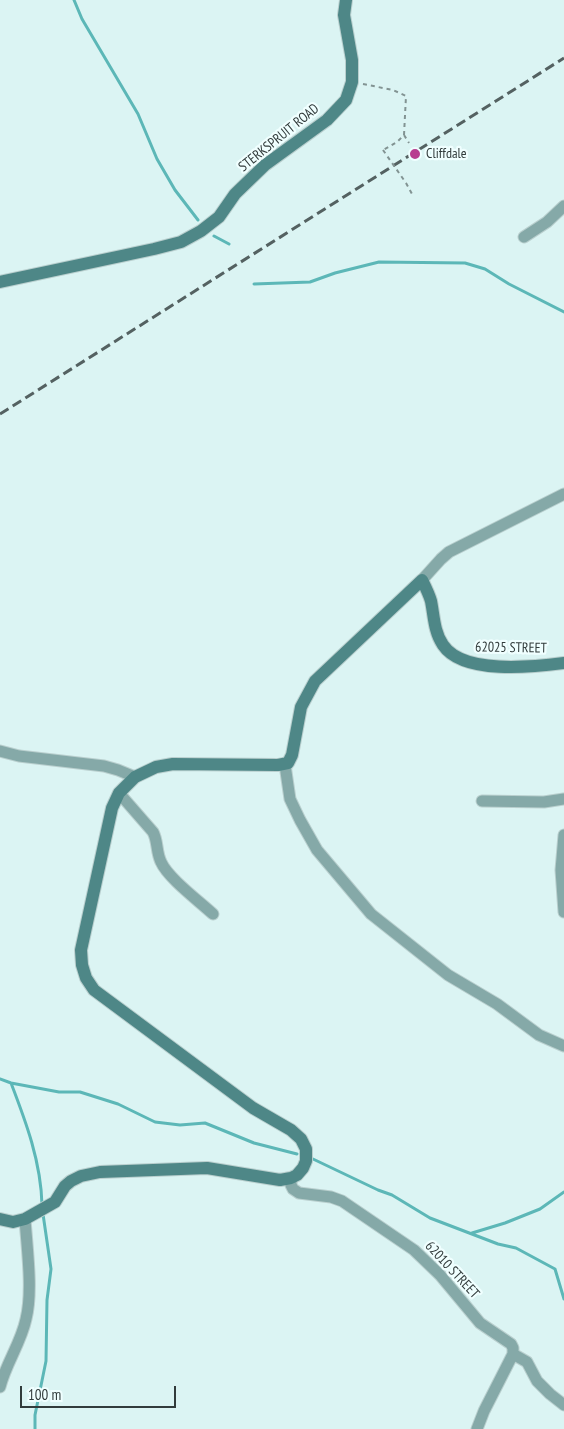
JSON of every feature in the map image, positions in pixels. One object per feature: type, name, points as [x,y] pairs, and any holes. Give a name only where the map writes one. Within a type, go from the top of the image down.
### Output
[{"type":"street","name":"STERKSPRUIT ROAD","points":[[0,282],[181,242],[200,232],[219,217],[235,194],[266,165],[327,120],[346,100],[352,82],[352,60],[344,15],[346,0]]},
{"type":"street","points":[[524,237],[547,222],[564,206]]},
{"type":"street","points":[[0,1219],[14,1222],[25,1219],[55,1202],[65,1186],[71,1181],[81,1176],[100,1172],[166,1168],[207,1168],[280,1180],[297,1176],[306,1161],[306,1150],[301,1139],[291,1130],[253,1108],[206,1074],[94,990],[86,978],[82,965],[82,950],[112,808],[119,794],[135,777],[156,767],[173,764],[285,764],[291,760],[300,707],[322,672],[382,619],[449,552],[564,494]]},
{"type":"street","name":"62025 STREET","points":[[422,580],[430,599],[434,625],[443,646],[456,657],[470,663],[485,666],[539,666],[564,663]]},
{"type":"street","points":[[0,751],[19,756],[104,766],[135,777]]},
{"type":"street","points":[[285,764],[290,799],[317,850],[371,914],[448,975],[497,1004],[539,1035],[564,1046]]},
{"type":"street","points":[[119,794],[153,832],[158,856],[167,871],[213,914]]},
{"type":"street","points":[[482,802],[544,802],[564,799]]},
{"type":"street","points":[[564,835],[561,870],[564,912]]},
{"type":"street","name":"62010 STREET","points":[[291,1178],[293,1189],[342,1201],[414,1250],[440,1275],[480,1323],[511,1344],[513,1354]]},
{"type":"street","points":[[0,1387],[27,1317],[28,1292],[25,1219]]},
{"type":"street","points":[[477,1429],[513,1354],[527,1362],[537,1381],[564,1405]]},
{"type":"path","points":[[352,82],[393,90],[406,96],[404,135],[408,143]]},
{"type":"path","points":[[404,135],[397,142],[383,150],[412,194]]},
{"type":"waterway","points":[[74,0],[82,19],[138,114],[157,159],[175,190],[198,220]]},
{"type":"waterway","points":[[214,236],[229,244]]},
{"type":"waterway","points":[[254,284],[310,282],[335,273],[379,262],[465,263],[485,269],[509,284],[564,312]]},
{"type":"waterway","points":[[0,1079],[11,1083],[59,1092],[80,1092],[118,1104],[155,1122],[180,1125],[205,1123],[254,1143],[297,1154]]},
{"type":"waterway","points":[[11,1083],[36,1158],[42,1205]]},
{"type":"waterway","points":[[313,1159],[392,1195],[430,1218],[498,1244],[516,1248],[555,1269],[564,1299]]},
{"type":"waterway","points":[[472,1233],[505,1223],[540,1209],[564,1192]]},
{"type":"waterway","points":[[35,1429],[35,1415],[46,1361],[47,1300],[51,1269],[43,1214]]},
{"type":"railway","points":[[0,414],[564,58]]},
{"type":"place","name":"Cliffdale","points":[[415,154]]}]
